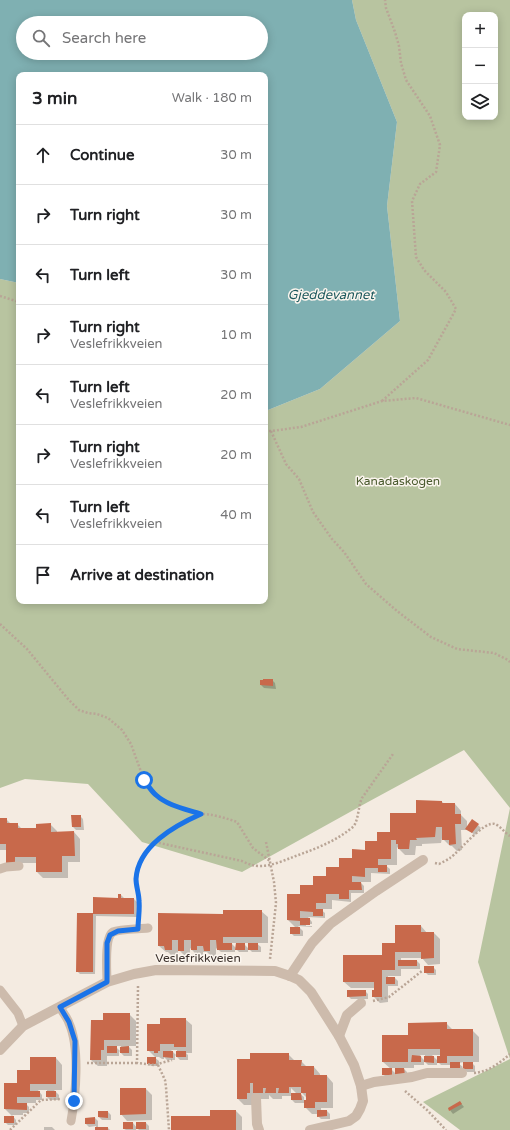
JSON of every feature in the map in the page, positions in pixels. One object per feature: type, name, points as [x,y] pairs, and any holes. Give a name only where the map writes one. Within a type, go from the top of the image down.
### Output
[{"type":"street","points":[[290,976],[312,943],[330,924],[423,860]]},
{"type":"street","name":"Veslefrikkveien","points":[[0,1050],[23,1026],[107,982],[138,973],[156,970],[275,972],[298,980],[311,992],[339,1036],[354,1065],[361,1086],[363,1101],[356,1116],[349,1121],[310,1130]]},
{"type":"street","points":[[339,1036],[347,1016],[361,1003]]},
{"type":"street","points":[[361,1086],[374,1082],[412,1077],[427,1073],[462,1073]]},
{"type":"street","points":[[256,1098],[257,1124],[259,1130]]},
{"type":"lane","points":[[0,869],[19,866]]},
{"type":"lane","points":[[107,982],[107,943],[110,935],[118,931],[148,928]]},
{"type":"lane","points":[[0,990],[18,1014],[23,1026]]},
{"type":"lane","points":[[60,1007],[69,1022],[75,1041],[75,1084],[71,1121]]},
{"type":"path","points":[[382,401],[428,360],[456,309],[446,292],[424,270],[416,257],[412,201],[420,184],[436,172],[440,145],[430,116],[406,80],[401,63],[399,46],[386,8],[386,0]]},
{"type":"path","points":[[0,296],[16,301]]},
{"type":"path","points":[[268,430],[301,427],[382,401],[416,398],[510,424]]},
{"type":"path","points":[[271,431],[286,464],[299,479],[313,512],[332,539],[344,552],[366,584],[397,611],[431,637],[457,649],[494,653],[510,662]]},
{"type":"path","points":[[0,624],[27,649],[68,699],[79,710],[108,718],[122,730],[131,744],[144,780],[156,795],[170,804],[201,814],[237,822],[253,848],[270,863]]},
{"type":"path","points":[[155,842],[242,861],[250,865],[258,866],[281,862],[325,844],[354,826],[362,798],[393,754]]},
{"type":"path","points":[[138,929],[140,902],[136,879],[138,868],[144,855],[155,842],[183,822],[201,814]]},
{"type":"path","points":[[423,860],[439,864],[450,858],[471,837],[491,824],[495,824],[510,836]]},
{"type":"path","points":[[266,842],[274,882],[276,903],[270,952],[270,972]]},
{"type":"path","points":[[361,1003],[378,1000],[389,996],[422,971]]},
{"type":"path","points":[[137,1063],[138,973]]},
{"type":"path","points":[[462,1073],[487,1070],[501,1062],[510,1054]]},
{"type":"path","points":[[92,1063],[137,1063],[158,1065],[172,1060]]},
{"type":"path","points":[[158,1065],[165,1080],[169,1130]]},
{"type":"path","points":[[393,1080],[427,1110],[446,1130]]},
{"type":"path","points":[[10,1130],[41,1100],[54,1100]]},
{"type":"green space","name":"Kanadaskogen","points":[[352,0],[510,0],[510,808],[464,750],[242,872],[142,842],[88,784],[25,779],[0,788],[0,279],[16,282],[16,604],[268,604],[268,410],[320,389],[400,321],[387,206],[397,122],[356,20]]},
{"type":"green space","points":[[510,808],[510,1059],[478,962]]},
{"type":"green space","points":[[510,1059],[510,1130],[460,1130],[423,1102]]},
{"type":"water","name":"Gjeddevannet","points":[[0,0],[352,0],[356,20],[397,122],[387,206],[400,321],[320,389],[268,410],[268,72],[16,72],[16,282],[0,279]]},
{"type":"building","points":[[273,679],[273,686],[260,685],[260,680]]},
{"type":"building","points":[[416,800],[455,803],[455,814],[461,814],[461,824],[455,824],[456,844],[449,845],[449,840],[442,840],[442,827],[436,827],[435,837],[416,838],[417,840],[410,840],[409,849],[398,849],[396,840],[391,840],[391,859],[378,859],[378,865],[387,865],[387,872],[378,872],[378,868],[365,868],[365,877],[352,876],[352,882],[361,882],[362,890],[349,890],[349,899],[339,899],[339,894],[326,894],[326,903],[316,903],[316,909],[323,909],[323,916],[313,916],[313,912],[300,911],[300,918],[310,918],[310,925],[300,925],[300,921],[287,920],[287,894],[300,894],[300,885],[313,885],[313,876],[326,876],[326,867],[339,867],[339,858],[352,858],[352,849],[365,850],[365,841],[377,841],[377,832],[390,832],[390,813],[416,813]]},
{"type":"building","points":[[71,815],[81,815],[81,827],[72,827]]},
{"type":"building","points":[[0,818],[7,818],[7,823],[18,823],[18,828],[36,828],[36,824],[51,823],[51,832],[74,831],[75,856],[62,856],[62,872],[36,872],[36,857],[15,857],[15,864],[6,863],[6,844],[0,844]]},
{"type":"building","points":[[472,819],[479,824],[472,833],[465,829]]},
{"type":"building","points":[[118,894],[121,894],[121,898],[134,898],[134,914],[93,914],[93,972],[76,972],[77,913],[93,913],[93,897],[118,898]]},
{"type":"building","points":[[223,910],[262,910],[262,937],[223,937],[223,943],[232,943],[232,950],[217,950],[216,940],[210,940],[210,951],[204,951],[203,946],[197,946],[197,950],[191,950],[191,940],[184,940],[184,951],[178,951],[178,940],[172,940],[172,950],[165,950],[164,946],[158,946],[158,913],[223,914]]},
{"type":"building","points":[[395,925],[421,925],[421,932],[434,932],[434,958],[421,959],[421,952],[395,952],[395,970],[382,970],[382,997],[372,997],[374,982],[343,982],[343,955],[382,955],[382,943],[395,943]]},
{"type":"building","points":[[290,927],[300,927],[300,934],[290,934]]},
{"type":"building","points":[[236,943],[245,943],[245,950],[235,950]]},
{"type":"building","points":[[248,943],[258,943],[258,950],[248,950]]},
{"type":"building","points":[[398,960],[417,960],[417,966],[398,966]]},
{"type":"building","points":[[424,966],[434,966],[434,973],[424,973]]},
{"type":"building","points":[[386,977],[395,977],[395,984],[386,984]]},
{"type":"building","points":[[347,990],[366,990],[366,996],[347,997]]},
{"type":"building","points":[[103,1013],[130,1013],[130,1040],[104,1040],[104,1050],[101,1050],[101,1060],[90,1060],[91,1020],[103,1020]]},
{"type":"building","points":[[160,1018],[186,1018],[186,1047],[174,1047],[174,1044],[160,1044],[160,1051],[158,1051],[158,1053],[154,1053],[154,1051],[147,1051],[147,1024],[160,1024]]},
{"type":"building","points":[[447,1022],[447,1029],[473,1029],[473,1056],[447,1056],[447,1063],[437,1063],[437,1056],[440,1056],[440,1049],[408,1049],[408,1062],[382,1062],[382,1035],[408,1035],[408,1023]]},
{"type":"building","points":[[107,1046],[117,1046],[117,1053],[107,1053]]},
{"type":"building","points":[[129,1046],[129,1053],[120,1053],[120,1047]]},
{"type":"building","points":[[163,1051],[173,1051],[173,1058],[163,1057]]},
{"type":"building","points":[[176,1051],[186,1051],[186,1057],[176,1057]]},
{"type":"building","points":[[250,1053],[289,1053],[289,1060],[302,1060],[301,1066],[314,1066],[314,1075],[327,1075],[327,1102],[315,1102],[315,1108],[304,1108],[306,1093],[301,1093],[301,1087],[289,1087],[289,1093],[278,1093],[279,1088],[276,1088],[276,1093],[265,1093],[266,1088],[263,1088],[263,1093],[253,1093],[253,1083],[250,1083],[250,1093],[247,1093],[247,1099],[237,1099],[237,1059],[250,1059]]},
{"type":"building","points":[[412,1055],[421,1056],[421,1062],[411,1062]]},
{"type":"building","points":[[424,1056],[434,1056],[434,1063],[424,1062]]},
{"type":"building","points":[[30,1057],[56,1057],[56,1084],[30,1084],[30,1091],[40,1091],[40,1097],[17,1097],[17,1103],[27,1103],[27,1110],[4,1109],[4,1083],[17,1083],[17,1070],[30,1070]]},
{"type":"building","points":[[147,1057],[156,1057],[156,1064],[147,1064]]},
{"type":"building","points":[[450,1062],[460,1062],[460,1069],[450,1069]]},
{"type":"building","points":[[463,1062],[473,1062],[473,1069],[463,1069]]},
{"type":"building","points":[[382,1068],[392,1068],[392,1075],[382,1075]]},
{"type":"building","points":[[395,1068],[404,1068],[405,1075],[395,1075]]},
{"type":"building","points":[[120,1088],[146,1088],[146,1114],[120,1115]]},
{"type":"building","points":[[46,1091],[56,1091],[56,1097],[46,1097]]},
{"type":"building","points":[[291,1093],[301,1093],[302,1100],[291,1100]]},
{"type":"building","points":[[460,1101],[462,1104],[449,1111],[448,1108]]},
{"type":"building","points":[[210,1110],[236,1110],[236,1130],[171,1130],[171,1116],[210,1116]]},
{"type":"building","points":[[317,1110],[327,1110],[327,1116],[317,1117]]},
{"type":"building","points":[[98,1111],[108,1111],[108,1118],[98,1117]]},
{"type":"building","points":[[4,1116],[14,1116],[14,1123],[4,1123]]},
{"type":"building","points":[[95,1117],[95,1124],[85,1124],[85,1118]]},
{"type":"building","points":[[123,1122],[133,1122],[133,1129],[123,1129]]},
{"type":"building","points":[[136,1122],[146,1122],[146,1129],[136,1129]]},
{"type":"building","points":[[95,1127],[108,1127],[108,1130],[95,1130]]},
{"type":"route","points":[[74,1101],[75,1041],[69,1022],[60,1007],[107,982],[107,943],[110,935],[113,932],[138,929],[140,902],[136,879],[138,868],[144,855],[155,842],[170,831],[183,822],[201,814],[162,800],[151,790],[144,780]]}]
